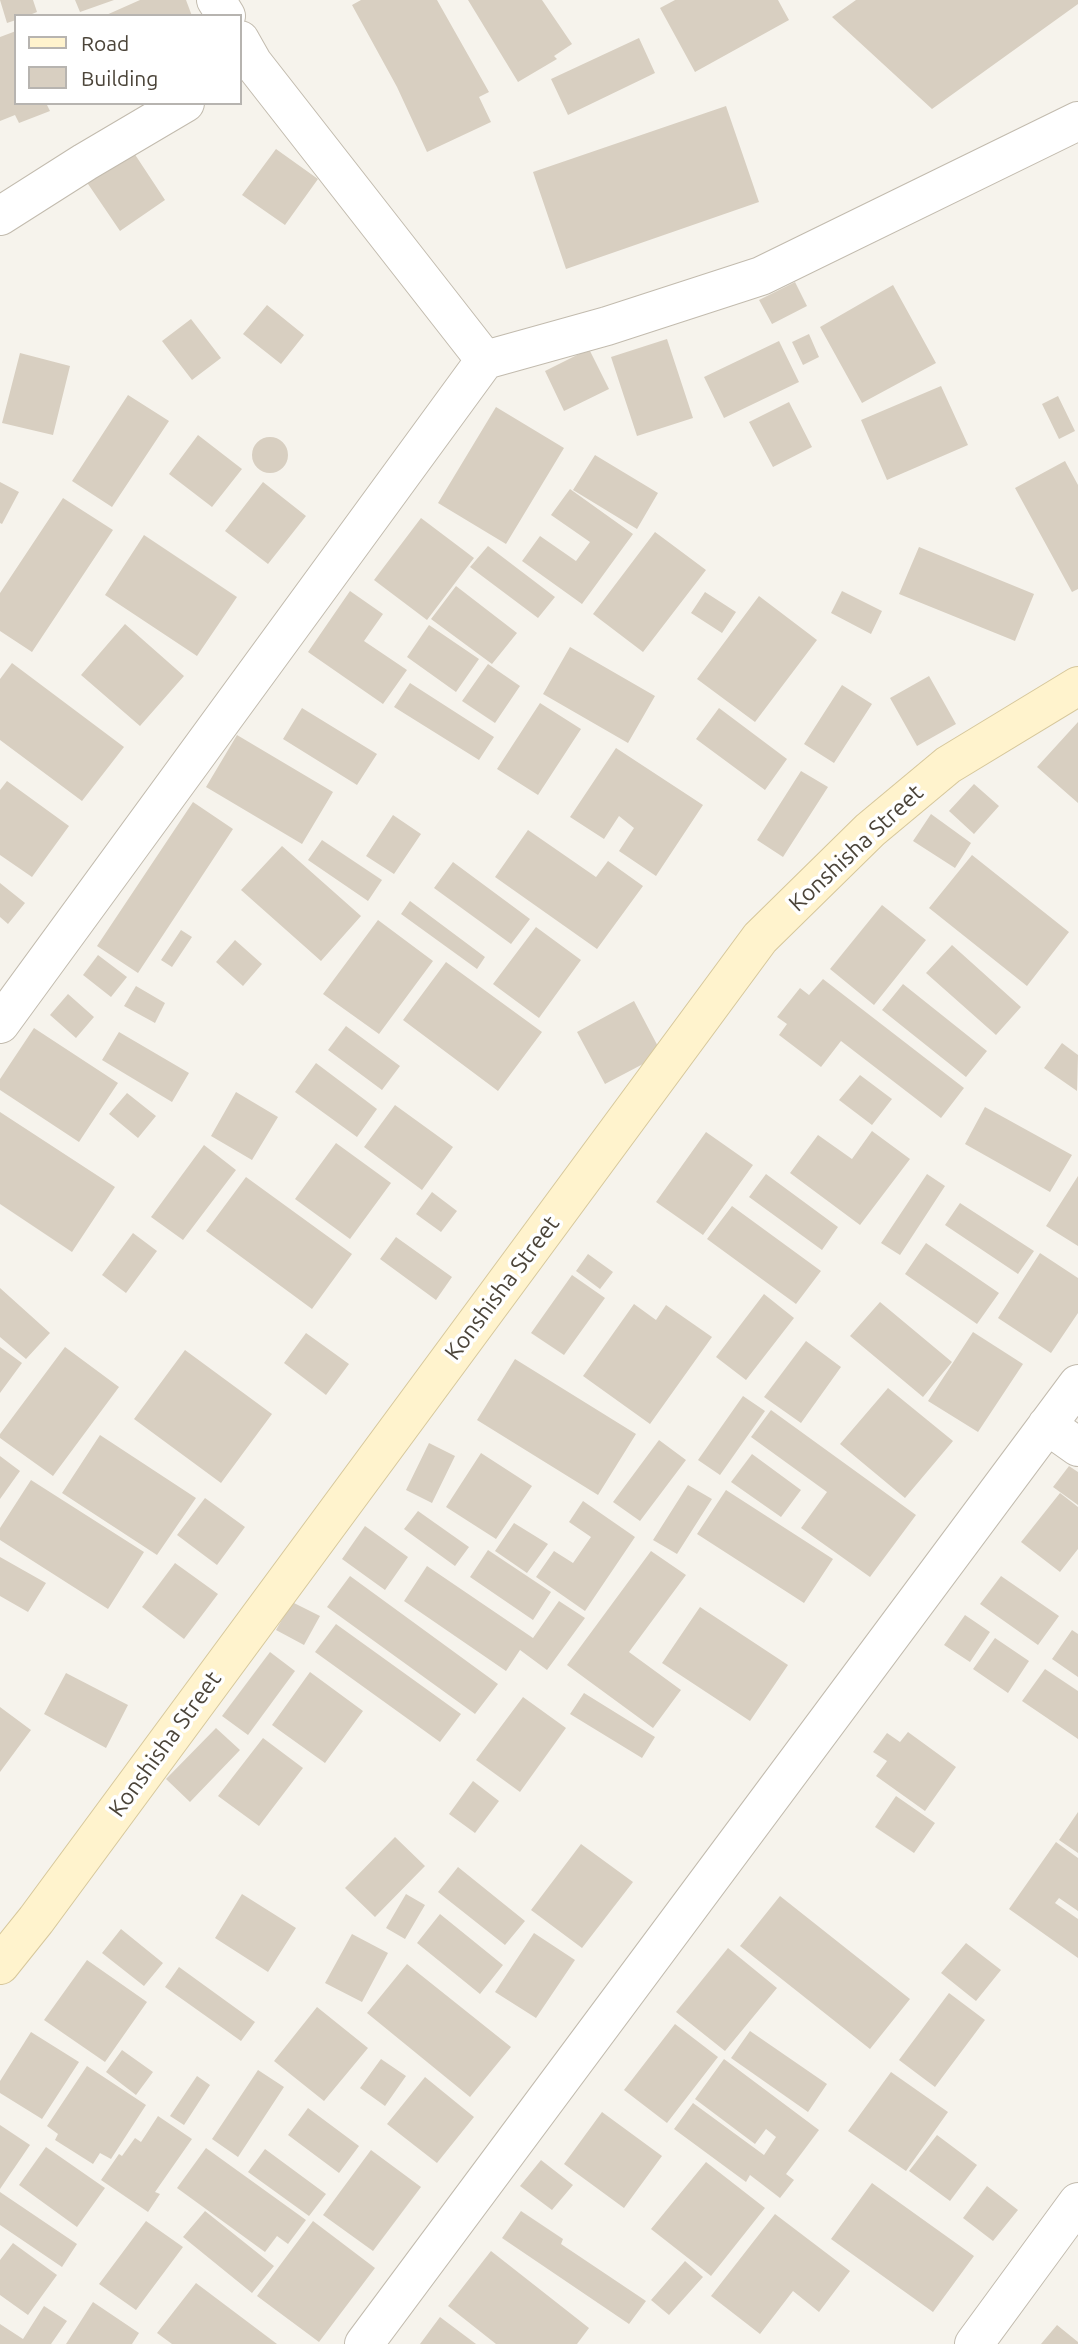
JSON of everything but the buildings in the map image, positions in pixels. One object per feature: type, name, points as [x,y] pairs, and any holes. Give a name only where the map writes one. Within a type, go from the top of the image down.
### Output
[{"type":"street","points":[[244,58],[485,360]]},
{"type":"street","points":[[0,216],[182,105]]},
{"type":"street","points":[[0,1024],[485,360],[607,326],[761,276],[1078,121]]},
{"type":"street","name":"Konshisha Street","points":[[0,1965],[36,1920],[760,938],[870,830],[948,765],[1078,685]]},
{"type":"street","points":[[364,2344],[1078,1384]]},
{"type":"street","points":[[1047,1425],[1078,1447]]},
{"type":"street","points":[[974,2344],[1078,2202]]}]
